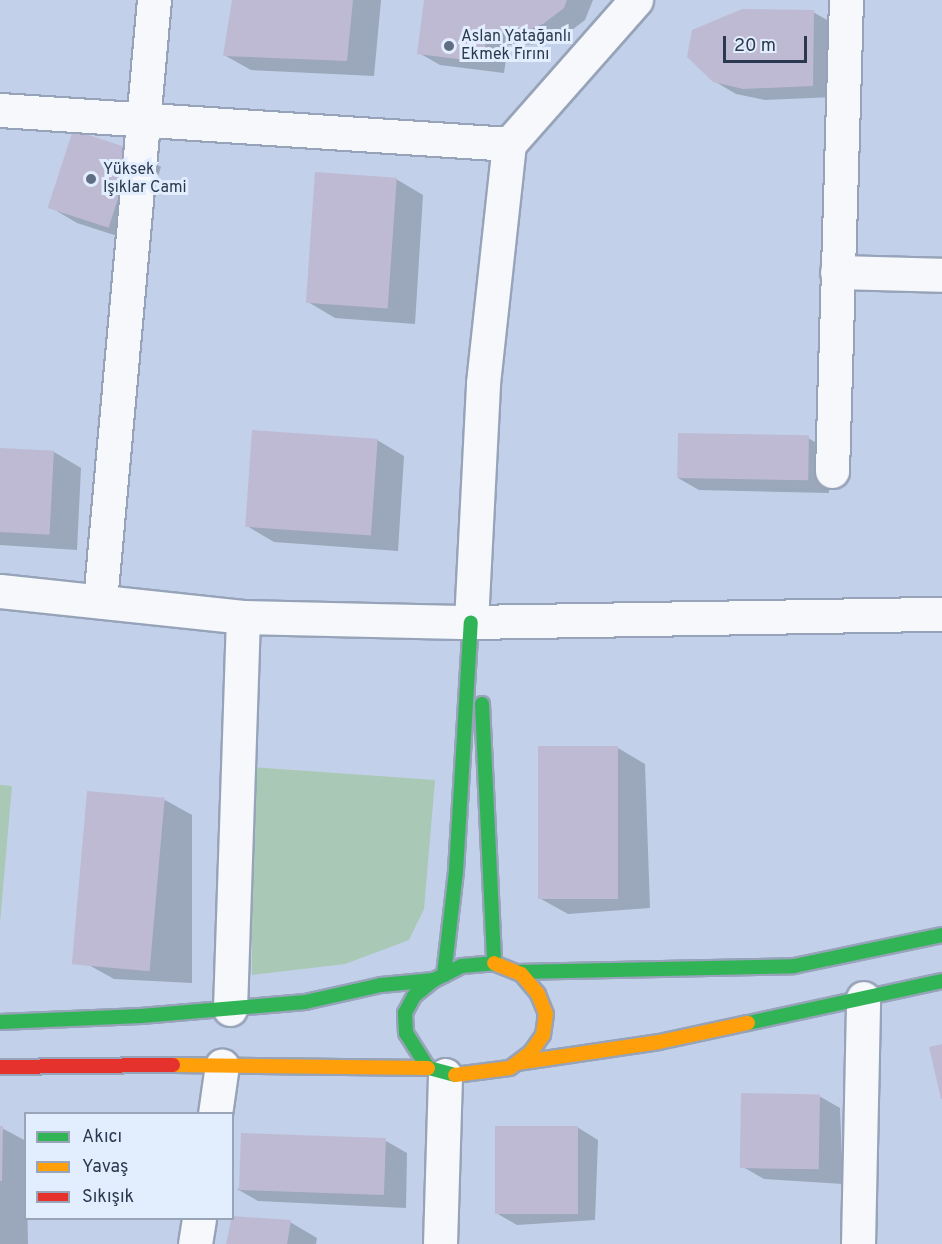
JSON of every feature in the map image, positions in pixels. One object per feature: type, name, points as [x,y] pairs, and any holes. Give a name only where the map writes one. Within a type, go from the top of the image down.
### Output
[{"type":"street","points":[[100,601],[154,0]]},
{"type":"street","points":[[439,977],[456,871],[483,383],[509,144],[636,0]]},
{"type":"street","points":[[832,471],[846,0]]},
{"type":"street","points":[[0,110],[509,144]]},
{"type":"street","points":[[837,272],[942,275]]},
{"type":"street","points":[[0,591],[243,617],[471,622],[942,614]]},
{"type":"street","points":[[230,1009],[243,617]]},
{"type":"street","points":[[471,622],[483,711],[495,963]]},
{"type":"street","points":[[440,1244],[436,1072],[406,1033],[405,1013],[414,996],[439,977],[462,966],[495,963],[517,972],[794,966],[942,935]]},
{"type":"street","points":[[517,972],[537,993],[546,1014],[543,1035],[531,1052],[517,1063]]},
{"type":"street","points":[[0,1023],[230,1009],[305,1002],[381,985],[439,977]]},
{"type":"street","points":[[0,1067],[222,1065],[483,1075],[517,1063],[659,1042],[942,981]]},
{"type":"street","points":[[858,1244],[863,998]]},
{"type":"street","points":[[214,1112],[222,1065]]},
{"type":"street","points":[[195,1244],[199,1220]]},
{"type":"green space","points":[[251,767],[435,780],[424,909],[409,940],[345,964],[252,975]]},
{"type":"green space","points":[[0,785],[12,786],[0,923]]},
{"type":"building","points":[[232,0],[353,0],[347,61],[223,56]]},
{"type":"building","points":[[424,0],[567,0],[564,8],[543,24],[521,33],[487,34],[483,62],[417,54]]},
{"type":"building","points":[[742,9],[814,10],[813,86],[743,89],[713,82],[687,57],[692,30]]},
{"type":"building","name":"Yüksek Işıklar Cami","points":[[73,130],[134,150],[109,228],[48,208]]},
{"type":"building","points":[[315,172],[397,178],[388,308],[306,303]]},
{"type":"building","points":[[252,430],[378,439],[371,536],[245,527]]},
{"type":"building","points":[[678,433],[809,435],[808,480],[677,478]]},
{"type":"building","points":[[0,448],[54,451],[50,535],[0,532]]},
{"type":"building","points":[[538,746],[618,746],[618,899],[538,899]]},
{"type":"building","points":[[87,791],[165,798],[150,971],[72,964]]},
{"type":"building","points":[[942,1044],[942,1099],[941,1099],[929,1047]]},
{"type":"building","points":[[741,1093],[820,1094],[819,1169],[740,1168]]},
{"type":"building","points":[[0,1126],[3,1126],[2,1181],[0,1181]]},
{"type":"building","points":[[495,1126],[578,1126],[578,1214],[495,1214]]},
{"type":"building","points":[[241,1133],[386,1138],[384,1195],[239,1190]]},
{"type":"building","points":[[234,1216],[291,1220],[287,1244],[226,1244]]},
{"type":"traffic: fast","points":[[444,975],[456,871],[471,622]]},
{"type":"traffic: fast","points":[[482,704],[494,963]]},
{"type":"traffic: fast","points":[[517,972],[794,966],[942,935]]},
{"type":"traffic: fast","points":[[455,1075],[428,1068],[406,1033],[405,1013],[414,996],[434,980],[462,966],[494,963]]},
{"type":"traffic: fast","points":[[0,1022],[141,1016],[305,1002],[381,985],[434,980]]},
{"type":"traffic: fast","points":[[748,1023],[942,981]]},
{"type":"traffic: slow","points":[[455,1075],[510,1068],[531,1052],[543,1035],[546,1014],[538,994],[521,974],[494,963]]},
{"type":"traffic: slow","points":[[517,1063],[659,1042],[748,1023]]},
{"type":"traffic: slow","points":[[173,1065],[428,1068]]},
{"type":"traffic: jam","points":[[0,1067],[173,1065]]},
{"type":"place","name":"Aslan Yatağanlı Ekmek Fırını","points":[[449,46]]},
{"type":"place","name":"Yüksek Işıklar Cami","points":[[91,179]]}]
